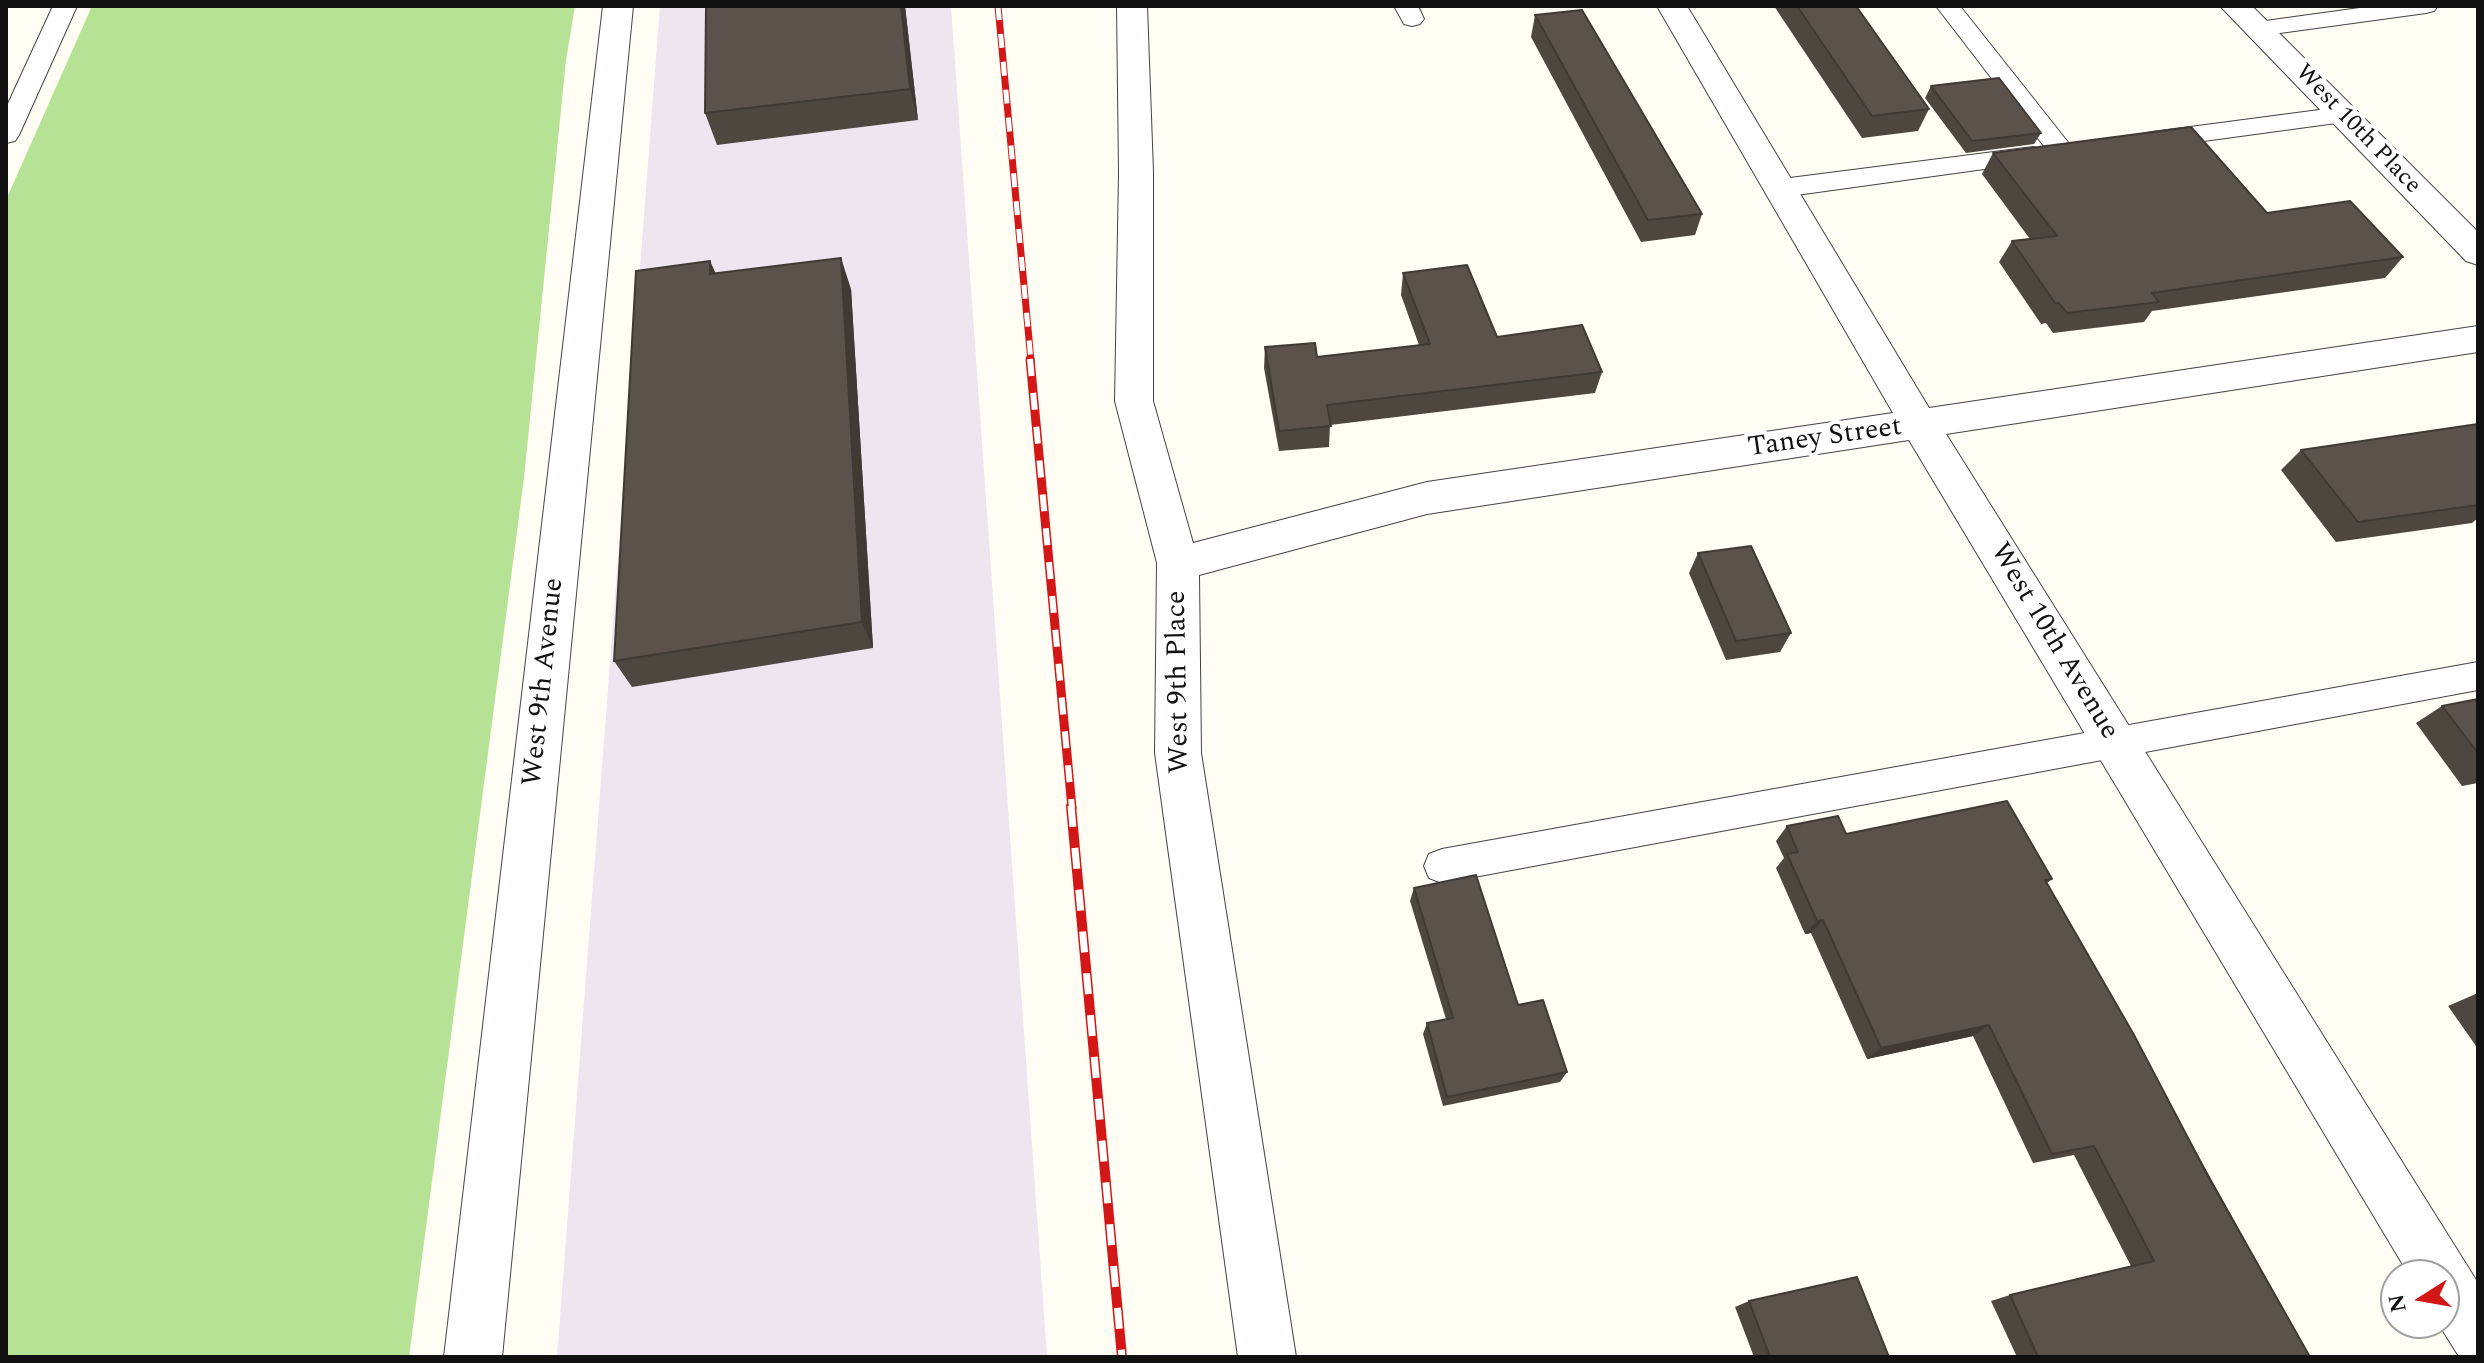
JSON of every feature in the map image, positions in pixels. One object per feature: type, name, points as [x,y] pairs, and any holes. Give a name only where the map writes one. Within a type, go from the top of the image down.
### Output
[{"type":"street","name":"West 9th Avenue","points":[[473,1357],[618,6]]},
{"type":"street","name":"West 9th Place","points":[[1132,6],[1136,172],[1134,401],[1178,563],[1178,753],[1267,1357]]},
{"type":"street","name":"West 10th Avenue","points":[[1672,6],[1920,425],[2431,1259]]},
{"type":"street","name":"West 10th Place","points":[[2246,17],[2478,253]]},
{"type":"street","name":"Taney Street","points":[[1178,563],[1322,528],[1427,498],[2478,339]]},
{"type":"street","name":"West 10th Avenue","points":[[2460,1306],[2478,1335]]},
{"type":"lane","points":[[6,135],[65,6]]},
{"type":"lane","points":[[1948,6],[2062,152]]},
{"type":"lane","points":[[2246,17],[2426,6]]},
{"type":"lane","points":[[2124,143],[2342,115]]},
{"type":"lane","points":[[1782,188],[2093,147]]},
{"type":"lane","points":[[1442,866],[2477,679]]},
{"type":"shaded area","points":[[660,6],[951,6],[1047,1357],[557,1357]]},
{"type":"green space","points":[[92,6],[575,6],[566,60],[524,478],[409,1357],[6,1357],[6,200]]},
{"type":"building","points":[[706,6],[901,6],[910,89],[705,113]]},
{"type":"building","points":[[1797,6],[1856,6],[1929,109],[1872,116]]},
{"type":"building","points":[[1582,10],[1702,214],[1648,220],[1535,15]]},
{"type":"building","points":[[1999,78],[2041,133],[1972,141],[1931,86]]},
{"type":"building","points":[[2191,127],[2267,213],[2350,201],[2403,257],[2152,293],[2159,302],[2067,313],[2059,303],[2055,303],[2012,241],[2057,236],[1993,153]]},
{"type":"building","points":[[841,258],[862,622],[614,661],[636,271],[710,261],[710,274]]},
{"type":"building","points":[[1467,265],[1497,337],[1582,325],[1602,372],[1327,405],[1331,426],[1279,431],[1265,347],[1315,343],[1317,357],[1430,344],[1403,273]]},
{"type":"building","points":[[2478,424],[2478,505],[2358,522],[2301,450]]},
{"type":"building","points":[[1751,546],[1791,633],[1736,641],[1698,553]]},
{"type":"building","points":[[2478,699],[2478,753],[2442,706]]},
{"type":"building","points":[[2007,801],[2052,879],[2045,880],[2134,1035],[2209,1178],[2310,1357],[2038,1357],[2010,1295],[2154,1261],[2094,1146],[2052,1154],[1989,1025],[1881,1048],[1823,920],[1817,921],[1787,854],[1798,852],[1787,826],[1838,816],[1846,834]]},
{"type":"building","points":[[1476,875],[1518,1005],[1543,1000],[1567,1072],[1447,1097],[1427,1023],[1453,1018],[1414,888]]},
{"type":"building","points":[[1857,1277],[1889,1357],[1770,1357],[1749,1301]]},
{"type":"railway","points":[[998,6],[1031,361]]},
{"type":"railway","points":[[1030,359],[1072,808]]},
{"type":"railway","points":[[1071,806],[1122,1357]]}]
